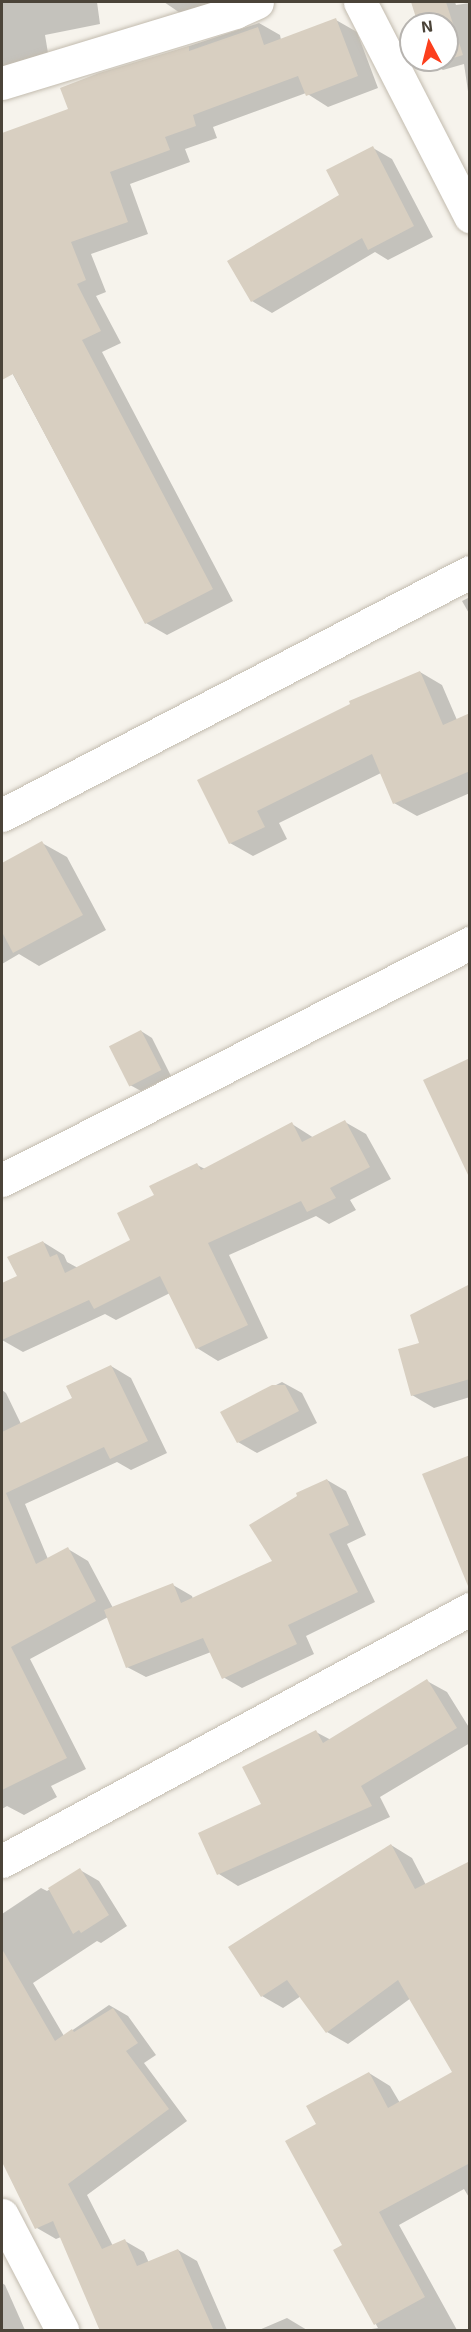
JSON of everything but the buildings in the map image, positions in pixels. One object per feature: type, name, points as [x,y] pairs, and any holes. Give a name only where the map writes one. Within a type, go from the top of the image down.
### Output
[{"type":"street","points":[[2,83],[235,12],[257,2]]},
{"type":"street","points":[[360,2],[470,216]]},
{"type":"street","points":[[2,816],[470,572]]},
{"type":"street","points":[[2,1180],[470,943]]},
{"type":"street","points":[[2,1861],[470,1609]]},
{"type":"street","points":[[2,2215],[62,2331]]}]
